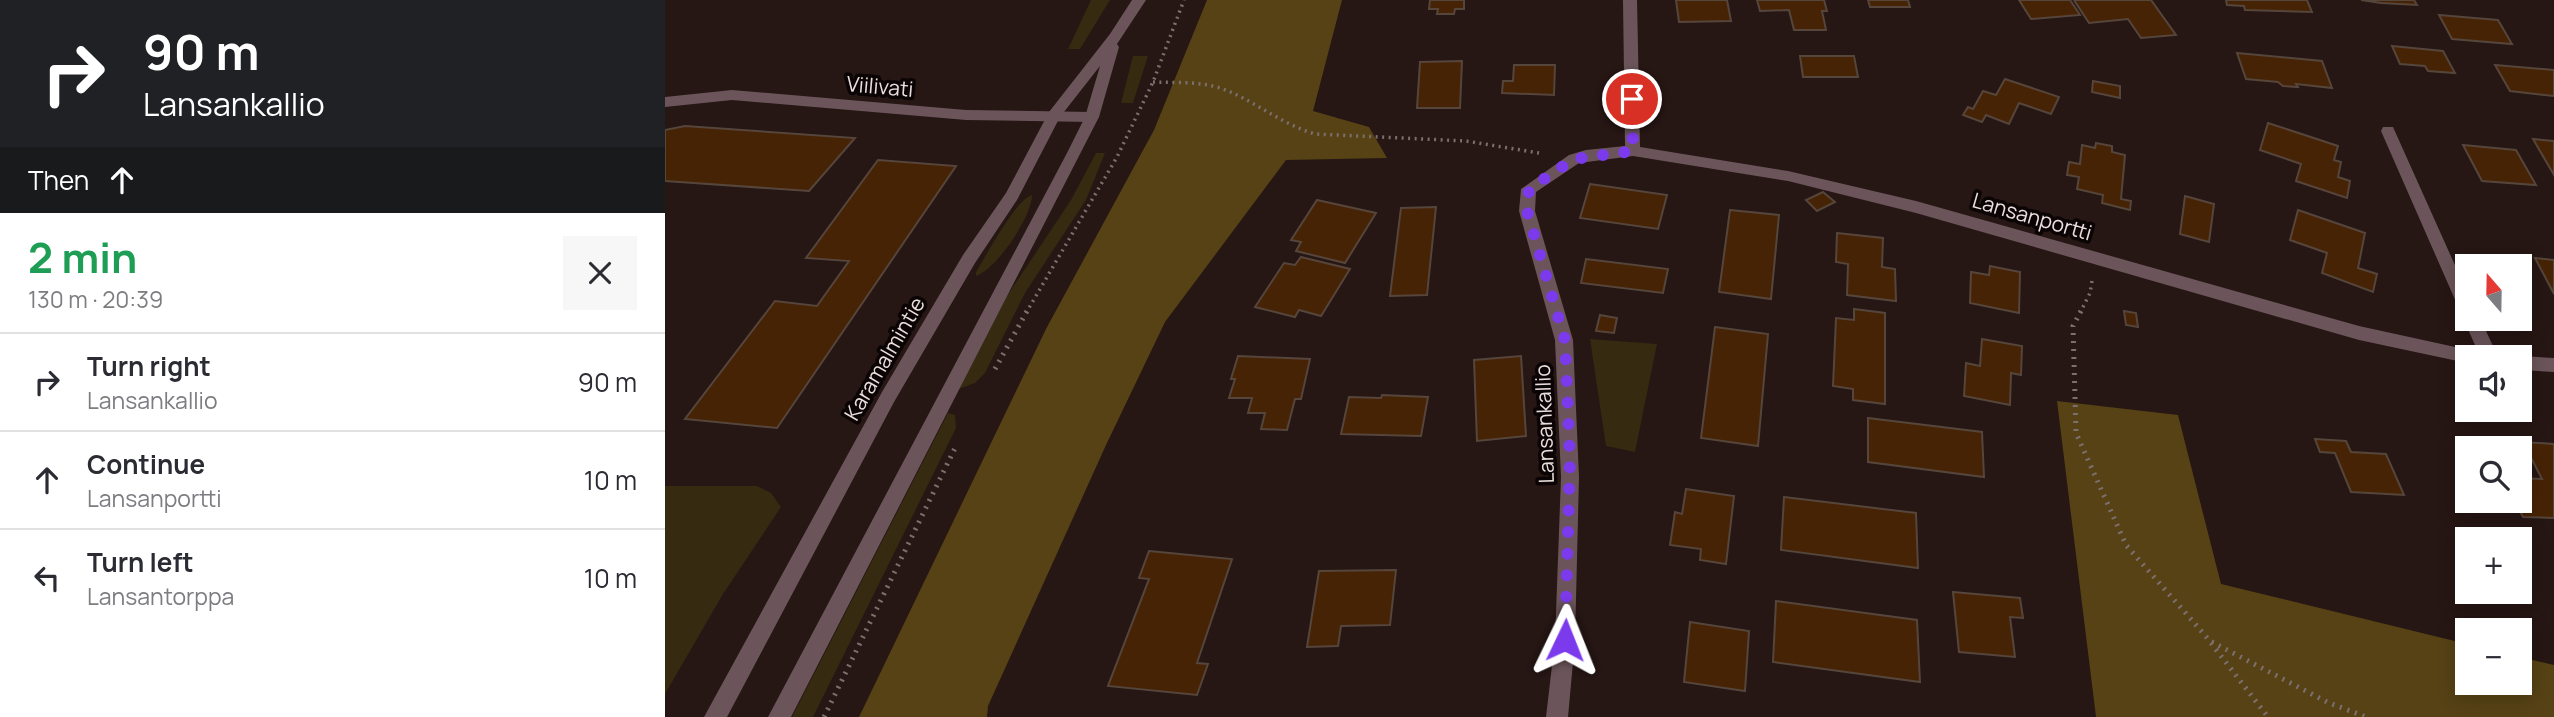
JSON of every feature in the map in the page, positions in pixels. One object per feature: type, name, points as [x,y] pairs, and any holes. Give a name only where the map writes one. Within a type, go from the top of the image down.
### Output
[{"type":"street","name":"Karamalmintie","points":[[715,717],[888,397],[969,259],[1011,196],[1054,115],[1115,37],[1139,0]]},
{"type":"street","points":[[1630,0],[1633,151]]},
{"type":"street","name":"Karamalmintie","points":[[779,717],[1091,117],[1115,37]]},
{"type":"street","name":"Viilivati","points":[[665,102],[686,97],[732,95],[966,116],[1091,117]]},
{"type":"street","points":[[2388,131],[2455,283]]},
{"type":"street","name":"Lansanportti","points":[[1574,159],[1633,151],[1788,176],[1916,207],[2359,334],[2455,354]]},
{"type":"street","name":"Lansankallio","points":[[1557,717],[1565,640],[1570,477],[1565,340],[1527,211],[1529,189],[1574,159]]},
{"type":"street","points":[[2532,364],[2554,365]]},
{"type":"path","points":[[989,381],[1052,265],[1094,201],[1153,82],[1184,0]]},
{"type":"path","points":[[1153,82],[1210,86],[1226,90],[1291,128],[1315,134],[1466,141],[1574,159]]},
{"type":"path","points":[[2097,259],[2090,293],[2073,326],[2076,433],[2126,545],[2210,642],[2268,717]]},
{"type":"path","points":[[824,717],[958,441]]},
{"type":"path","points":[[2210,642],[2327,702],[2366,717]]},
{"type":"shaded area","points":[[1091,0],[1110,0],[1080,49],[1068,49]]},
{"type":"shaded area","points":[[1207,0],[1342,0],[1313,111],[1369,127],[1387,158],[1286,160],[1165,322],[988,706],[987,717],[859,717],[1046,329],[1154,130]]},
{"type":"shaded area","points":[[1133,56],[1148,56],[1133,103],[1121,103]]},
{"type":"shaded area","points":[[1096,153],[1105,153],[1086,200],[1025,293],[985,373],[975,383],[959,389],[1007,296],[1071,200]]},
{"type":"shaded area","points":[[1032,195],[1026,216],[1012,241],[994,263],[976,276],[1010,217],[1025,199]]},
{"type":"shaded area","points":[[1590,339],[1657,344],[1635,452],[1606,446]]},
{"type":"shaded area","points":[[2057,401],[2178,415],[2221,584],[2455,641],[2455,695],[2532,695],[2532,660],[2554,665],[2554,717],[2096,717]]},
{"type":"shaded area","points":[[948,413],[955,415],[956,428],[813,717],[792,717]]},
{"type":"shaded area","points":[[665,486],[757,486],[771,493],[781,507],[723,594],[665,694]]},
{"type":"building","points":[[1430,0],[1464,0],[1464,9],[1455,9],[1454,14],[1437,14],[1438,9],[1429,9]]},
{"type":"building","points":[[1676,0],[1727,0],[1731,21],[1679,22]]},
{"type":"building","points":[[1757,0],[1824,0],[1827,11],[1822,11],[1826,30],[1794,30],[1789,10],[1760,11]]},
{"type":"building","points":[[1868,0],[1908,0],[1910,7],[1870,7]]},
{"type":"building","points":[[2019,0],[2070,0],[2080,15],[2031,19]]},
{"type":"building","points":[[2074,0],[2151,0],[2176,35],[2141,38],[2128,19],[2089,23]]},
{"type":"building","points":[[2226,0],[2307,0],[2312,12],[2245,10],[2244,6],[2227,5]]},
{"type":"building","points":[[2361,0],[2414,0],[2417,5],[2381,3]]},
{"type":"building","points":[[2439,15],[2498,20],[2512,44],[2452,39]]},
{"type":"building","points":[[2392,46],[2443,51],[2455,73],[2428,71],[2425,66],[2400,64]]},
{"type":"building","points":[[2237,53],[2322,61],[2332,88],[2296,84],[2298,87],[2283,86],[2278,82],[2246,79]]},
{"type":"building","points":[[1800,56],[1854,56],[1858,77],[1803,77]]},
{"type":"building","points":[[1462,61],[1460,108],[1417,108],[1420,62]]},
{"type":"building","points":[[1514,65],[1555,65],[1554,95],[1502,93],[1503,81],[1513,81]]},
{"type":"building","points":[[2495,65],[2554,70],[2554,96],[2510,91]]},
{"type":"building","points":[[2005,79],[2059,97],[2051,114],[2019,103],[2009,124],[1986,115],[1982,122],[1963,115],[1968,107],[1973,109],[1983,91],[1996,95]]},
{"type":"building","points":[[2093,81],[2120,86],[2120,98],[2092,92]]},
{"type":"building","points":[[2268,123],[2338,146],[2334,160],[2341,162],[2338,177],[2350,181],[2347,198],[2296,181],[2301,164],[2260,150]]},
{"type":"building","points":[[685,126],[855,138],[809,191],[665,181],[665,130]]},
{"type":"building","points":[[2533,139],[2554,141],[2554,175]]},
{"type":"building","points":[[2096,143],[2112,146],[2112,152],[2125,155],[2121,199],[2131,201],[2130,210],[2102,203],[2103,195],[2077,189],[2079,177],[2067,175],[2069,162],[2080,164],[2082,145],[2095,148]]},
{"type":"building","points":[[2463,145],[2516,150],[2536,185],[2482,181]]},
{"type":"building","points":[[878,160],[956,166],[777,428],[685,419],[775,301],[817,306],[849,261],[806,258]]},
{"type":"building","points":[[1590,184],[1667,195],[1658,229],[1580,218]]},
{"type":"building","points":[[1823,192],[1835,202],[1817,211],[1806,200]]},
{"type":"building","points":[[2185,196],[2214,204],[2209,242],[2180,234]]},
{"type":"building","points":[[1317,200],[1376,213],[1345,263],[1296,251],[1301,242],[1291,240]]},
{"type":"building","points":[[1436,207],[1427,295],[1390,296],[1401,208]]},
{"type":"building","points":[[1730,210],[1779,215],[1771,299],[1719,292]]},
{"type":"building","points":[[2298,210],[2365,233],[2358,268],[2377,274],[2373,292],[2322,273],[2327,253],[2290,240]]},
{"type":"building","points":[[1837,233],[1883,238],[1882,267],[1895,269],[1896,301],[1847,295],[1848,264],[1836,262]]},
{"type":"building","points":[[1301,257],[1350,269],[1321,316],[1299,310],[1295,317],[1255,307],[1284,263],[1295,265]]},
{"type":"building","points":[[2535,258],[2554,260],[2554,294]]},
{"type":"building","points":[[1586,259],[1668,269],[1663,293],[1581,283]]},
{"type":"building","points":[[1990,266],[2020,272],[2019,313],[1970,303],[1971,272],[1989,275]]},
{"type":"building","points":[[1854,309],[1885,313],[1885,404],[1853,400],[1853,389],[1833,386],[1836,318],[1854,320]]},
{"type":"building","points":[[2124,311],[2136,313],[2138,327],[2126,325]]},
{"type":"building","points":[[1600,315],[1617,318],[1614,333],[1596,331]]},
{"type":"building","points":[[1715,327],[1768,334],[1758,446],[1701,438]]},
{"type":"building","points":[[1982,339],[2022,346],[2021,375],[2011,373],[2010,405],[1964,396],[1966,363],[1980,366]]},
{"type":"building","points":[[1238,356],[1310,359],[1301,399],[1295,399],[1287,430],[1261,429],[1265,413],[1248,413],[1252,398],[1229,398]]},
{"type":"building","points":[[1521,356],[1526,436],[1477,441],[1474,360]]},
{"type":"building","points":[[1382,395],[1428,397],[1421,436],[1341,434],[1349,397],[1381,398]]},
{"type":"building","points":[[1868,418],[1982,432],[1984,477],[1868,462]]},
{"type":"building","points":[[2315,439],[2346,441],[2351,452],[2386,454],[2404,495],[2351,492],[2335,453],[2320,452]]},
{"type":"building","points":[[2532,443],[2554,444],[2554,518],[2523,517],[2521,513],[2532,513],[2532,479],[2542,479],[2532,460]]},
{"type":"building","points":[[1686,489],[1734,496],[1726,564],[1700,560],[1701,549],[1670,545],[1675,512],[1682,514]]},
{"type":"building","points":[[1784,497],[1916,513],[1918,568],[1781,550]]},
{"type":"building","points":[[1149,551],[1232,559],[1197,663],[1208,664],[1197,695],[1108,686],[1149,579],[1139,578]]},
{"type":"building","points":[[1396,570],[1390,625],[1341,626],[1338,646],[1307,647],[1319,571]]},
{"type":"building","points":[[1953,592],[2020,598],[2023,618],[2010,617],[2015,657],[1959,652]]},
{"type":"building","points":[[1776,601],[1917,620],[1920,682],[1773,662]]},
{"type":"building","points":[[1690,622],[1749,631],[1745,691],[1684,682]]},
{"type":"route","points":[[1565,640],[1570,460],[1565,340],[1527,211],[1529,189],[1574,159],[1633,151],[1632,99]]}]
